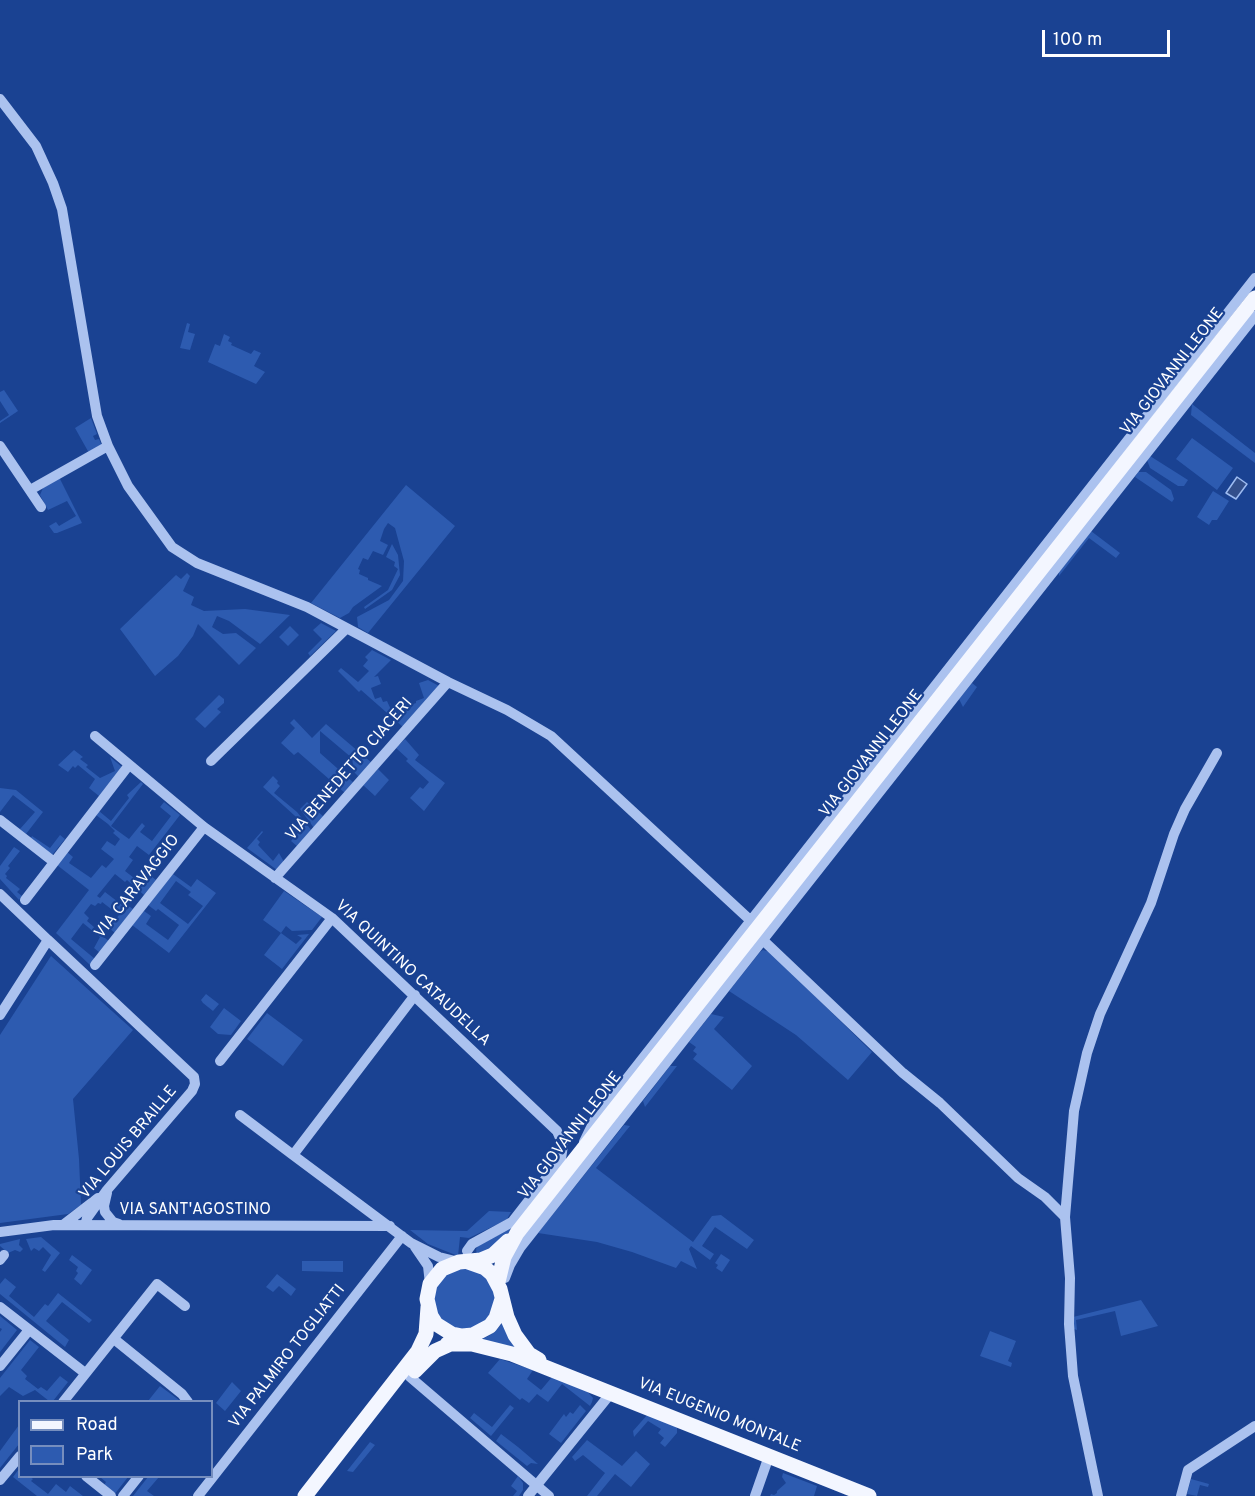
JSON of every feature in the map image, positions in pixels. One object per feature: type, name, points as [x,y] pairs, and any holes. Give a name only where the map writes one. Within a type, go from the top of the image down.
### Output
[{"type":"main road","name":"VIA GIOVANNI LEONE","points":[[517,1233],[1255,297]]},
{"type":"main road","points":[[316,1496],[427,1357],[461,1339],[482,1332],[496,1318],[504,1257],[517,1233]]},
{"type":"main road","points":[[304,1496],[418,1351],[426,1334],[430,1284],[442,1269],[465,1258],[481,1260],[493,1255],[517,1233]]},
{"type":"main road","points":[[465,1258],[485,1268],[500,1292],[514,1335],[529,1354],[554,1370]]},
{"type":"main road","points":[[428,1307],[436,1324],[461,1339],[512,1354],[554,1370]]},
{"type":"main road","name":"VIA EUGENIO MONTALE","points":[[554,1370],[869,1496]]},
{"type":"street","points":[[0,99],[36,146],[59,200],[69,245],[97,416],[108,446],[129,486],[172,547],[196,563],[307,607],[448,682],[507,710],[551,736],[750,920]]},
{"type":"street","points":[[580,1154],[595,1119],[1255,278]]},
{"type":"street","points":[[500,1292],[510,1265],[520,1248],[1255,316]]},
{"type":"street","points":[[0,446],[41,507]]},
{"type":"street","points":[[30,490],[108,446]]},
{"type":"street","points":[[211,761],[347,628]]},
{"type":"street","name":"VIA BENEDETTO CIACERI","points":[[275,878],[448,682]]},
{"type":"street","name":"VIA QUINTINO CATAUDELLA","points":[[95,736],[204,827],[332,918],[557,1131],[563,1145],[561,1159],[512,1222],[472,1244],[465,1258]]},
{"type":"street","points":[[1098,1496],[1073,1376],[1070,1278],[1065,1217],[1074,1112],[1087,1053],[1107,999],[1151,903],[1174,834],[1185,809],[1217,753]]},
{"type":"street","points":[[25,900],[129,765]]},
{"type":"street","points":[[0,820],[54,862]]},
{"type":"street","name":"VIA CARAVAGGIO","points":[[95,965],[204,827]]},
{"type":"street","points":[[0,894],[48,940],[0,1015]]},
{"type":"street","points":[[220,1061],[332,918]]},
{"type":"street","name":"VIA LOUIS BRAILLE","points":[[48,940],[190,1071],[195,1080],[192,1091],[107,1190],[87,1218],[86,1225]]},
{"type":"street","points":[[763,940],[903,1073],[940,1103],[1018,1178],[1045,1197],[1065,1217]]},
{"type":"street","points":[[293,1155],[415,995]]},
{"type":"street","points":[[240,1115],[407,1239],[439,1257],[465,1258]]},
{"type":"street","points":[[62,1225],[107,1190]]},
{"type":"street","points":[[107,1190],[105,1212],[113,1222],[125,1225]]},
{"type":"street","name":"VIA SANT'AGOSTINO","points":[[0,1232],[62,1225],[390,1226]]},
{"type":"street","points":[[407,1239],[428,1266],[430,1284]]},
{"type":"street","name":"VIA PALMIRO TOGLIATTI","points":[[213,1478],[407,1239]]},
{"type":"street","points":[[64,1400],[157,1284],[185,1306]]},
{"type":"street","points":[[0,1307],[86,1373]]},
{"type":"street","points":[[0,1366],[29,1330]]},
{"type":"street","points":[[114,1339],[187,1400]]},
{"type":"street","points":[[410,1377],[549,1496]]},
{"type":"street","points":[[528,1496],[611,1392]]},
{"type":"street","points":[[1181,1496],[1188,1470],[1255,1426]]},
{"type":"street","points":[[755,1496],[769,1456]]},
{"type":"street","points":[[0,1480],[18,1458]]},
{"type":"street","points":[[88,1478],[111,1496]]},
{"type":"street","points":[[123,1496],[137,1478]]},
{"type":"street","name":"VIA PALMIRO TOGLIATTI","points":[[198,1496],[213,1478]]},
{"type":"green space","points":[[187,323],[190,324],[188,332],[195,334],[190,350],[180,348]]},
{"type":"green space","points":[[224,334],[230,337],[228,341],[232,343],[231,345],[251,354],[254,350],[261,353],[254,366],[265,372],[256,384],[208,362],[215,344],[220,346]]},
{"type":"green space","points":[[4,390],[18,411],[0,423],[9,415],[0,401],[0,392]]},
{"type":"green space","points":[[1192,404],[1255,453],[1255,463],[1191,415]]},
{"type":"green space","points":[[91,418],[97,434],[93,436],[95,440],[99,439],[102,446],[89,453],[75,428]]},
{"type":"green space","points":[[1192,438],[1233,468],[1217,490],[1176,459]]},
{"type":"green space","points":[[1150,456],[1188,480],[1184,486],[1178,486],[1150,468],[1147,460]]},
{"type":"green space","points":[[1138,472],[1146,472],[1171,490],[1174,499],[1172,502],[1135,477]]},
{"type":"green space","points":[[59,477],[82,523],[54,533],[49,526],[56,522],[59,526],[76,516],[67,501],[48,510],[40,495],[43,488]]},
{"type":"green space","points":[[406,485],[455,526],[368,633],[358,627],[357,617],[389,600],[403,581],[404,561],[395,528],[388,523],[380,541],[388,545],[383,555],[373,551],[368,560],[363,558],[358,569],[359,574],[382,586],[340,618],[311,603]]},
{"type":"green space","points":[[1213,491],[1229,501],[1217,520],[1212,520],[1209,525],[1197,517]]},
{"type":"green space","points":[[1091,531],[1120,553],[1116,558],[1089,538],[1059,576],[1059,572]]},
{"type":"green space","points":[[392,544],[398,555],[400,575],[392,590],[365,609],[364,607],[388,590],[398,569],[394,566],[395,562],[386,557]]},
{"type":"green space","points":[[187,573],[190,576],[183,591],[194,597],[191,605],[204,611],[245,609],[290,615],[260,644],[229,621],[217,616],[212,627],[223,634],[236,633],[256,648],[239,665],[198,624],[193,636],[178,656],[155,676],[120,629],[176,575],[181,579]]},
{"type":"green space","points":[[321,623],[336,631],[310,656],[308,653],[322,639],[313,630]]},
{"type":"green space","points":[[290,626],[299,635],[288,646],[279,637]]},
{"type":"green space","points":[[372,650],[391,660],[374,677],[378,676],[381,684],[371,688],[375,699],[381,697],[383,702],[387,701],[392,712],[424,698],[419,683],[428,680],[439,686],[403,727],[361,690],[359,692],[338,671],[341,668],[358,682],[369,671],[363,666],[368,660],[365,657]]},
{"type":"green space","points":[[972,683],[977,687],[963,707],[959,699]]},
{"type":"green space","points":[[219,695],[224,699],[224,703],[217,709],[221,712],[205,728],[195,719]]},
{"type":"green space","points":[[294,719],[312,738],[326,724],[372,763],[359,777],[354,772],[352,758],[320,731],[320,753],[354,783],[345,793],[298,752],[294,755],[281,743],[295,728],[290,723]]},
{"type":"green space","points":[[405,739],[419,755],[415,760],[445,783],[424,811],[410,798],[420,787],[423,789],[429,782],[406,761],[408,759],[396,748]]},
{"type":"green space","points":[[74,750],[83,757],[80,759],[88,765],[86,767],[100,778],[115,771],[110,757],[122,767],[99,796],[89,788],[95,779],[78,765],[75,768],[73,766],[68,772],[58,765]]},
{"type":"green space","points":[[378,769],[389,780],[375,796],[363,785]]},
{"type":"green space","points":[[273,776],[280,786],[274,793],[297,812],[312,831],[298,847],[291,841],[305,825],[263,787]]},
{"type":"green space","points":[[141,782],[143,784],[111,826],[129,839],[142,823],[145,826],[140,832],[152,841],[171,816],[160,807],[164,802],[180,815],[149,855],[137,846],[129,857],[133,860],[125,871],[143,885],[151,876],[156,880],[144,895],[127,880],[125,882],[115,874],[97,896],[100,898],[105,892],[122,905],[124,903],[133,909],[115,933],[109,928],[119,915],[102,902],[95,906],[91,904],[84,913],[89,918],[87,921],[94,927],[93,929],[109,941],[100,953],[94,948],[100,937],[83,923],[71,939],[95,959],[90,965],[56,933],[89,890],[57,865],[67,852],[73,857],[69,863],[91,878],[102,865],[106,868],[114,859],[101,849],[107,841],[115,846],[120,839],[108,824],[96,815],[99,811],[111,821],[129,798],[127,795]]},
{"type":"green space","points":[[0,788],[16,790],[43,812],[26,834],[20,829],[35,812],[13,795],[0,812]]},
{"type":"green space","points":[[307,802],[324,817],[314,828],[300,809]]},
{"type":"green space","points":[[262,831],[257,839],[260,842],[258,845],[273,861],[279,853],[284,862],[277,870],[247,848]]},
{"type":"green space","points":[[60,835],[65,839],[52,855],[31,838],[32,836],[50,848]]},
{"type":"green space","points":[[14,847],[20,851],[8,866],[10,868],[5,874],[6,878],[20,889],[17,892],[22,896],[19,900],[0,879],[0,866]]},
{"type":"green space","points":[[173,874],[191,887],[197,879],[216,893],[169,953],[132,925],[144,911],[151,916],[146,924],[168,940],[179,925],[158,909],[156,911],[148,905]],"holes":[[[176,881],[191,892],[188,895],[203,906],[188,924],[160,903]]]},
{"type":"green space","points":[[284,891],[322,917],[312,930],[292,931],[286,926],[281,933],[263,920]]},
{"type":"green space","points":[[281,933],[296,944],[302,938],[297,935],[309,934],[282,969],[264,955]]},
{"type":"green space","points":[[763,950],[770,952],[872,1052],[848,1080],[796,1035],[729,991]]},
{"type":"green space","points":[[51,956],[133,1030],[73,1099],[81,1205],[68,1214],[0,1223],[0,1035]]},
{"type":"green space","points":[[206,994],[219,1004],[213,1011],[201,1000]]},
{"type":"green space","points":[[224,1008],[241,1021],[231,1035],[218,1034],[210,1027]]},
{"type":"green space","points":[[267,1013],[303,1040],[283,1066],[247,1039]]},
{"type":"green space","points":[[711,1014],[724,1017],[714,1029],[752,1066],[732,1090],[693,1059],[697,1054],[693,1051],[696,1047],[689,1042]]},
{"type":"green space","points":[[670,1066],[677,1066],[645,1107],[643,1101]]},
{"type":"green space","points":[[624,1125],[630,1126],[596,1168],[693,1242],[712,1216],[721,1215],[754,1240],[747,1249],[715,1227],[702,1246],[714,1254],[710,1260],[691,1246],[689,1249],[697,1269],[681,1261],[676,1268],[597,1242],[538,1233]]},
{"type":"green space","points":[[489,1211],[511,1212],[507,1219],[498,1224],[469,1238],[460,1237],[458,1256],[428,1244],[410,1230],[467,1231]]},
{"type":"green space","points":[[512,1228],[501,1242],[477,1256],[476,1249],[479,1245]]},
{"type":"green space","points":[[41,1237],[60,1253],[45,1272],[42,1270],[51,1255],[43,1247],[39,1251],[34,1248],[31,1251],[26,1239]]},
{"type":"green space","points":[[20,1239],[19,1245],[23,1249],[20,1252],[15,1250],[8,1253],[0,1246],[0,1244]]},
{"type":"green space","points":[[721,1254],[730,1260],[722,1272],[716,1268],[718,1265],[715,1263]]},
{"type":"green space","points":[[72,1255],[92,1270],[81,1285],[74,1279],[78,1273],[76,1271],[78,1267],[69,1260]]},
{"type":"green space","points":[[302,1261],[343,1261],[343,1272],[302,1271]]},
{"type":"green space","points":[[464,1267],[481,1272],[486,1276],[490,1281],[495,1298],[490,1315],[486,1320],[481,1324],[464,1329],[447,1324],[442,1320],[438,1315],[433,1298],[438,1281],[442,1276],[447,1272]]},
{"type":"green space","points":[[277,1274],[296,1289],[291,1296],[279,1286],[273,1292],[266,1287]]},
{"type":"green space","points":[[5,1278],[16,1287],[9,1296],[34,1317],[45,1304],[48,1306],[58,1293],[92,1320],[89,1323],[62,1302],[46,1321],[69,1340],[65,1347],[0,1294],[0,1284]]},
{"type":"green space","points":[[1141,1300],[1158,1326],[1121,1336],[1115,1311],[1076,1320],[1077,1330],[1074,1329],[1073,1317]]},
{"type":"green space","points":[[0,1316],[17,1330],[0,1352],[2,1329],[0,1328]]},
{"type":"green space","points":[[503,1322],[517,1348],[481,1340],[495,1332]]},
{"type":"green space","points":[[990,1331],[1016,1341],[1008,1361],[1012,1363],[1011,1367],[980,1356]]},
{"type":"green space","points":[[30,1340],[39,1347],[21,1370],[27,1376],[25,1379],[38,1389],[41,1387],[47,1391],[60,1376],[68,1382],[54,1400],[48,1400],[35,1390],[23,1396],[9,1387],[0,1396],[0,1378]]},
{"type":"green space","points":[[500,1359],[533,1370],[527,1379],[541,1390],[552,1377],[587,1391],[593,1398],[592,1402],[590,1406],[562,1384],[548,1402],[537,1394],[529,1403],[522,1398],[520,1400],[488,1373]]},
{"type":"green space","points":[[232,1382],[241,1391],[225,1411],[216,1403]]},
{"type":"green space","points":[[160,1386],[179,1400],[149,1400]]},
{"type":"green space","points":[[510,1405],[514,1408],[491,1436],[470,1418],[474,1413],[492,1427]]},
{"type":"green space","points":[[580,1405],[586,1411],[561,1443],[549,1434],[564,1414],[566,1417],[570,1412],[573,1414]]},
{"type":"green space","points":[[648,1414],[675,1425],[677,1428],[677,1433],[665,1447],[660,1443],[664,1438],[658,1433],[661,1429],[648,1421],[634,1437],[633,1431]]},
{"type":"green space","points":[[18,1426],[18,1445],[0,1468],[0,1451]]},
{"type":"green space","points":[[501,1434],[538,1464],[531,1463],[527,1466],[496,1441]]},
{"type":"green space","points":[[587,1440],[622,1466],[636,1451],[650,1464],[631,1487],[615,1474],[597,1496],[587,1496],[605,1473],[583,1455],[575,1461],[572,1457]]},
{"type":"green space","points":[[370,1442],[375,1445],[353,1472],[347,1471]]},
{"type":"green space","points":[[18,1470],[18,1478],[32,1478],[31,1481],[48,1494],[56,1484],[66,1492],[70,1486],[83,1496],[37,1496],[13,1477]]},
{"type":"green space","points":[[783,1473],[817,1486],[814,1496],[770,1496],[777,1493],[786,1483],[782,1477]]},
{"type":"green space","points":[[518,1476],[523,1483],[523,1490],[519,1496],[513,1496],[517,1491],[511,1486]]},
{"type":"green space","points":[[101,1478],[127,1478],[114,1495],[103,1487],[106,1482]]},
{"type":"green space","points":[[147,1478],[158,1478],[147,1491],[154,1496],[133,1496]]},
{"type":"green space","points":[[1191,1479],[1209,1484],[1208,1487],[1200,1485],[1197,1496],[1187,1494]]},
{"type":"shaded area","points":[[1237,477],[1247,484],[1236,499],[1226,493]]}]
